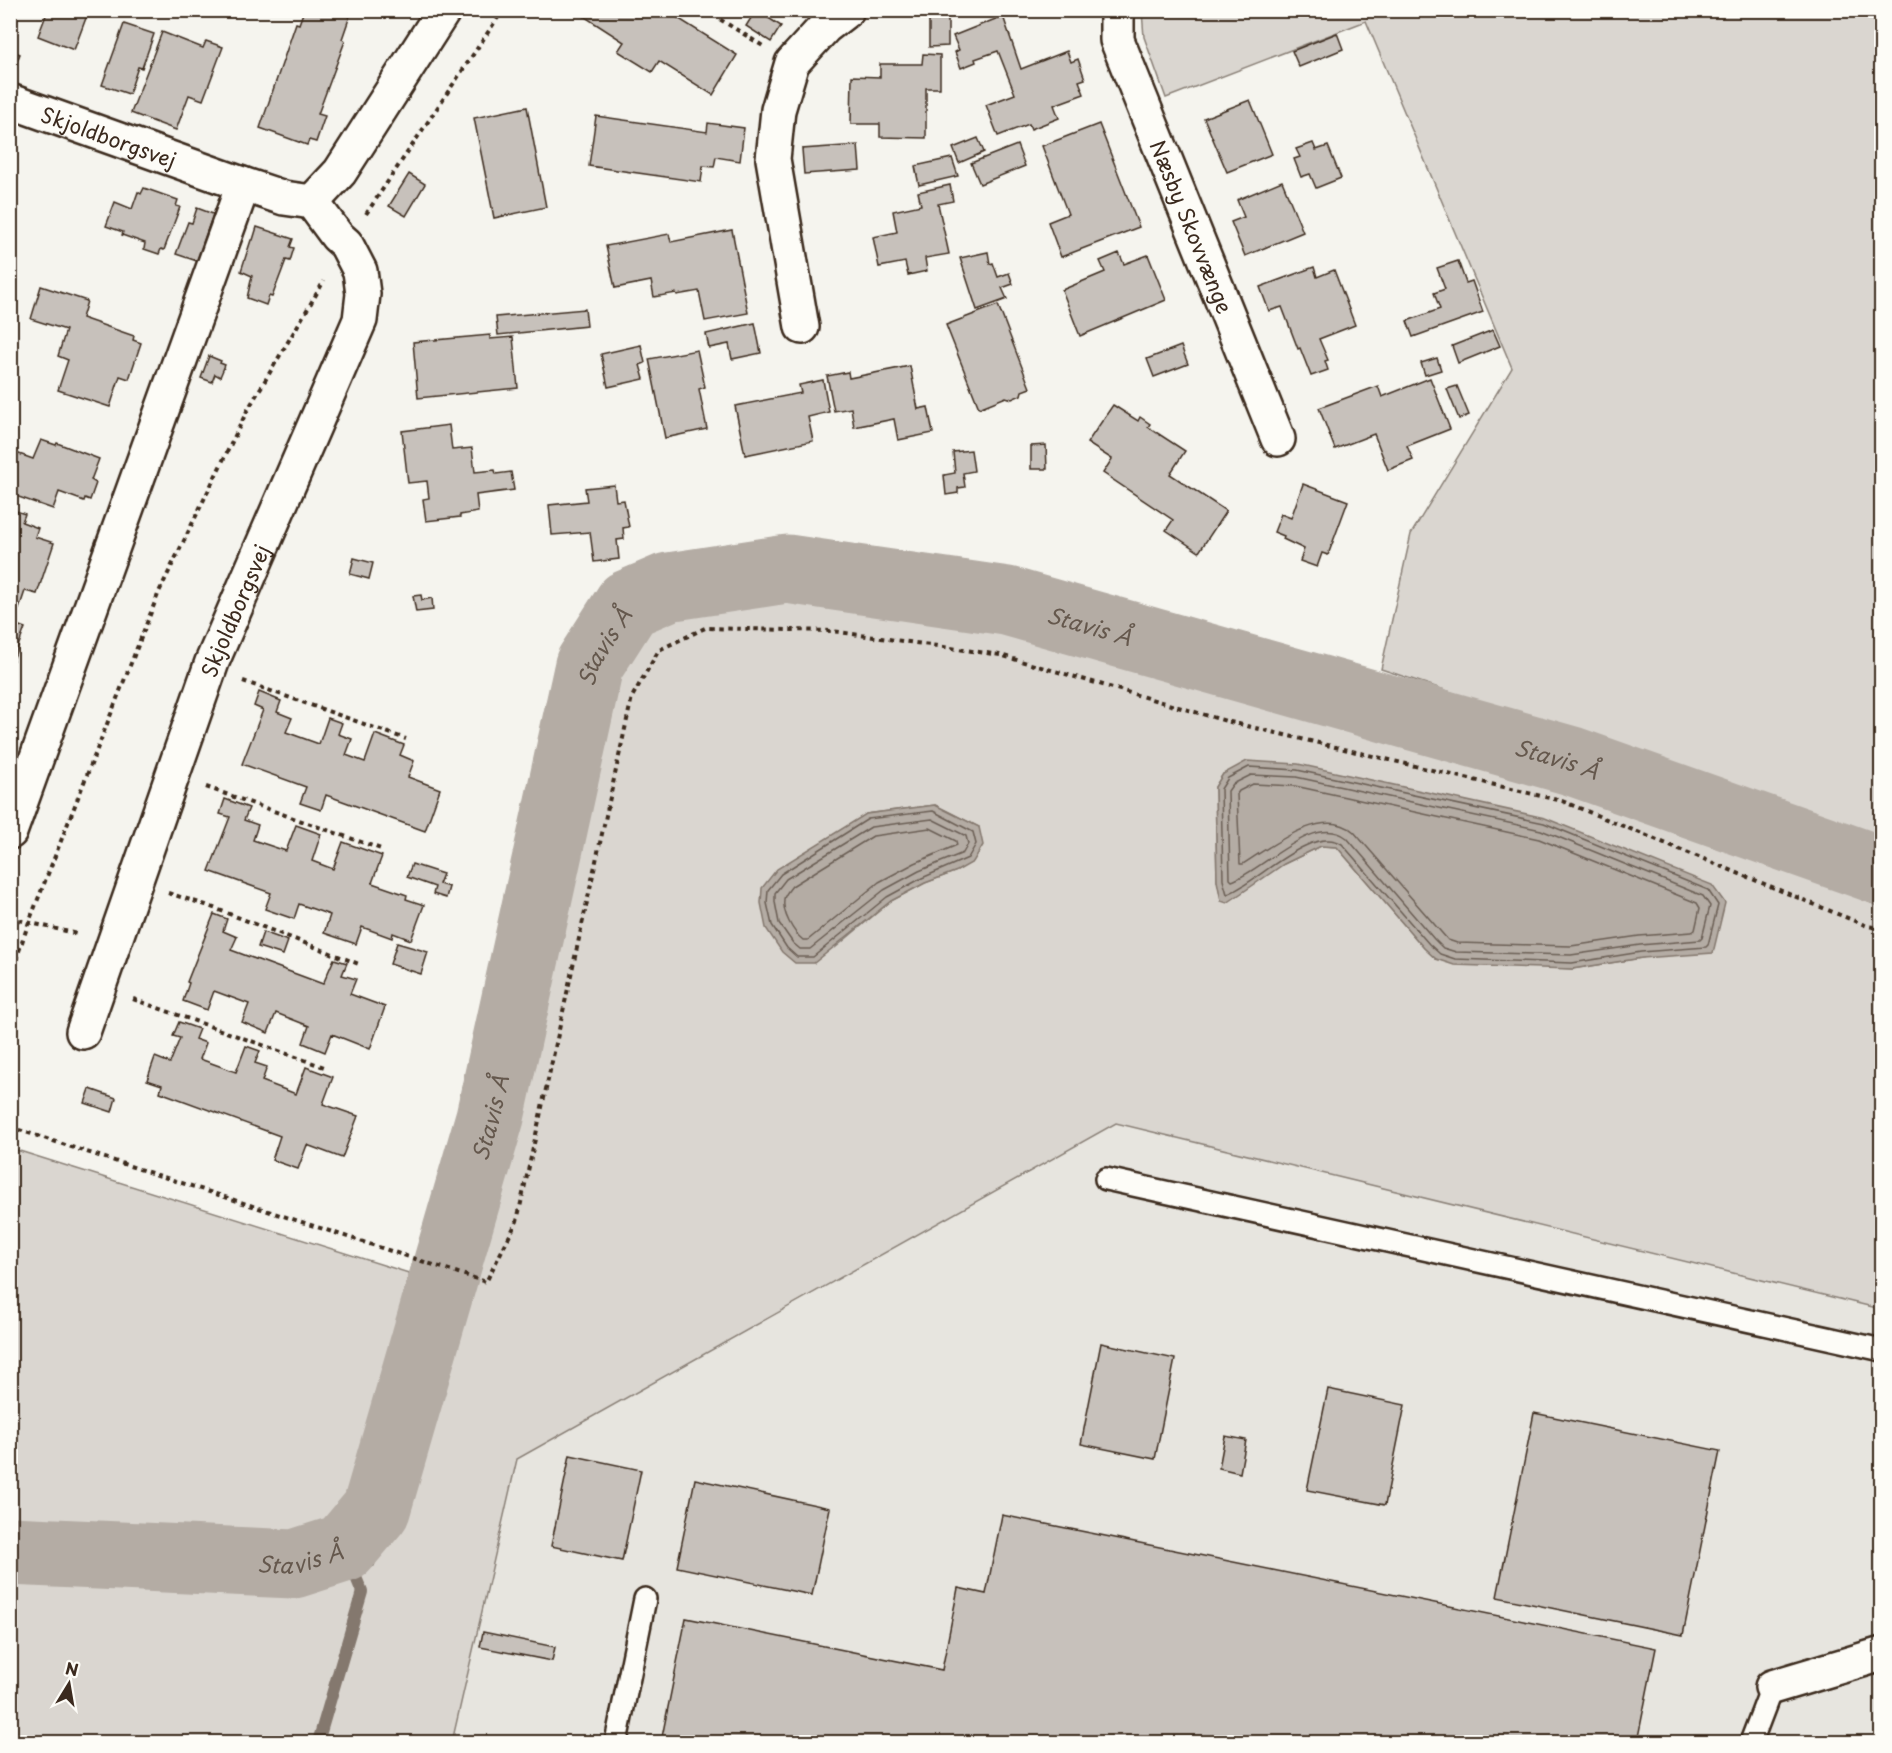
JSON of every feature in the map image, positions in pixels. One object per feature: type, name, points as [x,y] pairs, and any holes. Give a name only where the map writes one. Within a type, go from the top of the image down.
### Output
[{"type":"street","points":[[312,202],[340,171],[444,10]]},
{"type":"street","points":[[802,327],[773,159],[778,110],[792,63],[825,27],[847,10]]},
{"type":"street","name":"Næsby Skovvænge","points":[[1117,10],[1118,40],[1278,439]]},
{"type":"street","name":"Skjoldborgsvej","points":[[10,101],[242,184],[284,198],[312,202],[346,244],[360,270],[363,294],[360,320],[209,670],[83,1032]]},
{"type":"street","points":[[10,832],[242,184]]},
{"type":"street","points":[[1772,1688],[1881,1654]]},
{"type":"lane","points":[[1106,1179],[1881,1350]]},
{"type":"lane","points":[[616,1743],[645,1599]]},
{"type":"lane","points":[[1751,1743],[1772,1688]]},
{"type":"path","points":[[10,977],[29,922],[159,592],[247,411],[346,244],[503,10]]},
{"type":"path","points":[[705,10],[792,63]]},
{"type":"path","points":[[10,1127],[397,1255],[486,1282],[517,1221],[632,697],[659,650],[705,628],[832,631],[1000,655],[1226,720],[1562,801],[1867,926],[1881,928]]},
{"type":"path","points":[[209,670],[406,738]]},
{"type":"path","points":[[172,775],[384,850]]},
{"type":"path","points":[[134,883],[206,905],[359,964]]},
{"type":"path","points":[[10,918],[114,942]]},
{"type":"path","points":[[98,987],[327,1068]]},
{"type":"shaded area","points":[[1142,11],[1881,11],[1881,845],[1609,744],[1381,669],[1411,534],[1512,368],[1366,21],[1166,98],[1144,37]]},
{"type":"shaded area","points":[[766,591],[832,598],[1050,638],[1473,754],[1619,799],[1881,907],[1881,1309],[1116,1123],[517,1459],[452,1742],[11,1742],[11,1578],[231,1584],[341,1580],[374,1566],[448,1351],[589,741],[607,685],[626,643],[651,610],[686,596]],"holes":[[[1223,774],[1642,958],[1572,969],[1436,959],[1337,847],[1321,846],[1284,864],[1217,881],[1215,787]],[[935,805],[979,827],[957,871],[925,883],[891,901],[836,947],[866,814]]]},
{"type":"shaded area","points":[[1116,1123],[1881,1309],[1881,1742],[452,1742],[517,1459]]},
{"type":"shaded area","points":[[10,1148],[412,1274],[367,1483],[357,1501],[340,1521],[318,1537],[294,1541],[11,1521]]},
{"type":"water","points":[[1247,761],[1298,764],[1545,818],[1712,885],[1725,903],[1713,953],[1642,958],[1572,969],[1454,965],[1436,959],[1424,948],[1337,847],[1321,846],[1284,864],[1227,903],[1221,901],[1217,881],[1215,787],[1223,774]]},
{"type":"water","points":[[935,805],[979,827],[983,845],[973,862],[891,901],[814,963],[795,963],[782,952],[766,928],[761,903],[762,888],[777,869],[866,814]]},
{"type":"building","points":[[48,10],[89,10],[74,50],[38,36]]},
{"type":"building","points":[[304,10],[352,10],[342,39],[345,41],[318,114],[325,116],[316,142],[309,140],[307,145],[260,128],[296,23],[299,24]]},
{"type":"building","points":[[585,10],[665,10],[737,55],[713,95],[659,61],[652,72],[618,51],[624,42],[582,15]]},
{"type":"building","points":[[756,10],[781,26],[771,42],[746,26]]},
{"type":"building","points":[[929,15],[948,15],[948,46],[929,47]]},
{"type":"building","points":[[1003,16],[1021,69],[1067,51],[1071,62],[1078,59],[1085,79],[1079,81],[1084,94],[1054,105],[1059,118],[1031,129],[1029,124],[998,136],[986,105],[1015,94],[998,51],[975,59],[976,62],[961,68],[955,52],[959,50],[953,36]]},
{"type":"building","points":[[124,24],[154,34],[142,68],[138,67],[129,94],[102,85]]},
{"type":"building","points":[[162,32],[203,48],[206,41],[223,47],[203,100],[189,95],[176,130],[131,113]]},
{"type":"building","points":[[1337,33],[1343,49],[1299,67],[1292,51]]},
{"type":"building","points":[[10,50],[20,54],[15,66],[10,64]]},
{"type":"building","points":[[923,54],[940,55],[940,88],[926,88],[926,138],[880,137],[880,124],[851,124],[852,76],[880,77],[880,64],[922,64]]},
{"type":"building","points":[[1250,100],[1272,154],[1227,172],[1204,118]]},
{"type":"building","points":[[527,107],[546,207],[494,218],[474,118]]},
{"type":"building","points":[[596,116],[707,132],[708,123],[744,128],[740,161],[716,157],[714,167],[703,166],[701,182],[589,166]]},
{"type":"building","points":[[1099,124],[1139,227],[1061,257],[1048,222],[1068,214],[1042,146]]},
{"type":"building","points":[[978,138],[984,152],[959,163],[953,148]]},
{"type":"building","points":[[1313,143],[1316,150],[1328,146],[1341,178],[1316,188],[1310,174],[1301,177],[1294,159],[1300,157],[1296,149]]},
{"type":"building","points":[[858,145],[860,170],[804,174],[802,149]]},
{"type":"building","points":[[1017,145],[1025,166],[980,184],[971,163]]},
{"type":"building","points":[[952,158],[958,176],[919,185],[915,166]]},
{"type":"building","points":[[409,174],[425,184],[406,216],[389,206]]},
{"type":"building","points":[[1282,181],[1303,232],[1245,256],[1231,222],[1244,217],[1237,200]]},
{"type":"building","points":[[950,185],[953,201],[938,204],[949,254],[925,258],[927,271],[908,275],[905,262],[879,267],[873,237],[897,232],[893,211],[921,205],[918,192]]},
{"type":"building","points":[[144,188],[178,200],[176,206],[180,207],[164,250],[161,249],[159,254],[144,249],[145,243],[122,235],[123,232],[106,226],[115,202],[132,209],[138,192],[141,194]]},
{"type":"building","points":[[197,208],[213,214],[197,261],[176,254],[188,222],[192,223]]},
{"type":"building","points":[[257,227],[293,239],[290,247],[294,248],[290,261],[286,260],[272,297],[269,296],[266,305],[247,298],[252,276],[241,271]]},
{"type":"building","points":[[732,230],[748,313],[705,321],[699,291],[654,297],[651,281],[615,288],[606,246],[669,234],[671,242]]},
{"type":"building","points":[[988,252],[990,264],[993,263],[998,277],[1009,273],[1013,284],[1002,288],[1007,299],[977,310],[960,258]]},
{"type":"building","points":[[1119,253],[1124,264],[1148,255],[1166,300],[1080,336],[1062,290],[1105,272],[1100,261]]},
{"type":"building","points":[[1458,261],[1466,283],[1472,281],[1483,312],[1413,337],[1407,321],[1440,309],[1434,293],[1445,289],[1437,268]]},
{"type":"building","points":[[1314,267],[1317,277],[1334,270],[1355,325],[1319,339],[1328,360],[1325,361],[1328,370],[1311,376],[1282,307],[1269,311],[1260,287]]},
{"type":"building","points":[[41,286],[87,301],[82,318],[134,336],[133,340],[141,343],[129,379],[120,376],[110,407],[58,390],[68,360],[58,356],[66,330],[31,319]]},
{"type":"building","points":[[998,305],[1030,388],[1012,399],[1006,397],[979,408],[946,325]]},
{"type":"building","points":[[585,309],[587,326],[498,335],[496,317]]},
{"type":"building","points":[[755,323],[761,353],[732,359],[729,344],[709,348],[706,334]]},
{"type":"building","points":[[1493,330],[1500,346],[1458,363],[1452,346]]},
{"type":"building","points":[[490,335],[490,339],[513,337],[518,388],[418,398],[413,342]]},
{"type":"building","points":[[641,345],[645,363],[640,365],[644,379],[608,387],[601,354]]},
{"type":"building","points":[[1181,346],[1188,364],[1154,377],[1147,359]]},
{"type":"building","points":[[697,350],[705,387],[699,389],[707,429],[665,438],[649,359]]},
{"type":"building","points":[[209,356],[225,365],[220,377],[215,374],[212,382],[201,378]]},
{"type":"building","points":[[1437,358],[1441,370],[1425,375],[1421,363]]},
{"type":"building","points":[[910,366],[918,409],[928,407],[933,433],[898,440],[894,419],[854,427],[851,408],[834,411],[827,376],[848,372],[849,378]]},
{"type":"building","points":[[1430,378],[1450,429],[1407,446],[1413,460],[1388,470],[1374,434],[1335,449],[1319,408],[1378,386],[1382,397]]},
{"type":"building","points":[[823,380],[829,412],[808,417],[813,441],[745,455],[735,406],[801,393],[799,385]]},
{"type":"building","points":[[1457,386],[1469,415],[1459,419],[1447,389]]},
{"type":"building","points":[[1113,405],[1138,421],[1140,417],[1150,424],[1148,427],[1185,451],[1170,474],[1226,511],[1199,552],[1166,530],[1173,520],[1103,473],[1112,459],[1087,443]]},
{"type":"building","points":[[449,425],[452,450],[472,448],[475,472],[495,470],[496,474],[511,472],[514,490],[476,495],[478,512],[460,515],[460,517],[426,521],[423,499],[429,498],[427,481],[408,483],[402,431]]},
{"type":"building","points":[[41,440],[56,445],[57,443],[99,459],[91,480],[96,483],[90,500],[85,498],[84,501],[59,492],[53,509],[10,494],[11,451],[33,459]]},
{"type":"building","points":[[1046,445],[1047,469],[1031,469],[1031,446]]},
{"type":"building","points":[[971,450],[974,471],[963,473],[965,487],[958,488],[958,493],[946,495],[944,475],[955,473],[953,452]]},
{"type":"building","points":[[1303,484],[1348,501],[1328,555],[1322,553],[1317,567],[1300,561],[1304,549],[1274,532],[1281,514],[1291,518]]},
{"type":"building","points":[[614,485],[616,501],[624,500],[629,527],[623,528],[624,539],[617,540],[619,559],[594,562],[590,532],[552,535],[549,505],[587,501],[585,488]]},
{"type":"building","points":[[10,509],[25,514],[22,522],[38,528],[35,537],[54,543],[37,594],[25,591],[19,609],[16,608],[11,623],[25,628],[10,668]]},
{"type":"building","points":[[354,558],[373,563],[369,579],[350,574]]},
{"type":"building","points":[[421,595],[422,600],[432,598],[433,610],[416,612],[413,596]]},
{"type":"building","points":[[259,692],[281,701],[277,712],[292,718],[286,732],[319,744],[328,718],[342,723],[338,734],[352,739],[346,755],[365,762],[375,734],[404,745],[400,755],[414,761],[408,777],[440,789],[425,831],[326,795],[321,810],[300,803],[306,787],[242,764],[263,710],[254,706]]},
{"type":"building","points":[[225,799],[249,808],[244,820],[258,825],[253,840],[286,851],[296,825],[321,834],[312,861],[333,869],[343,842],[382,856],[372,883],[407,895],[406,899],[424,905],[411,940],[393,933],[392,938],[362,927],[356,944],[324,933],[330,915],[299,904],[294,919],[265,909],[271,893],[209,871],[230,817],[220,814]]},
{"type":"building","points":[[412,864],[443,874],[439,884],[449,887],[446,898],[433,894],[435,887],[407,877]]},
{"type":"building","points":[[214,914],[227,919],[223,931],[237,937],[231,950],[323,984],[334,959],[347,963],[342,975],[356,979],[350,994],[385,1007],[370,1049],[332,1034],[325,1052],[303,1043],[309,1026],[276,1013],[268,1033],[242,1022],[249,1004],[214,991],[207,1010],[183,1001],[189,983],[187,982]]},
{"type":"building","points":[[263,932],[288,941],[283,955],[258,947]]},
{"type":"building","points":[[397,943],[428,952],[421,974],[390,964]]},
{"type":"building","points":[[179,1022],[199,1029],[195,1039],[206,1043],[200,1059],[236,1072],[246,1046],[260,1051],[255,1063],[267,1067],[262,1081],[296,1094],[306,1067],[333,1077],[323,1104],[358,1116],[342,1158],[307,1145],[298,1169],[272,1160],[280,1136],[160,1092],[162,1085],[147,1080],[155,1057],[170,1063],[180,1038],[173,1036]]},
{"type":"building","points":[[90,1089],[116,1098],[112,1112],[85,1103]]},
{"type":"building","points":[[1101,1343],[1175,1359],[1155,1459],[1081,1444]]},
{"type":"building","points":[[1328,1389],[1405,1405],[1385,1505],[1307,1490]]},
{"type":"building","points":[[1534,1413],[1720,1451],[1683,1635],[1497,1597]]},
{"type":"building","points":[[1225,1436],[1246,1440],[1240,1473],[1219,1468]]},
{"type":"building","points":[[570,1455],[641,1470],[622,1561],[551,1546]]},
{"type":"building","points":[[695,1479],[830,1508],[812,1595],[677,1567]]},
{"type":"building","points":[[1002,1515],[1656,1648],[1637,1742],[661,1742],[686,1618],[942,1670],[958,1588],[986,1594]]},
{"type":"building","points":[[483,1632],[555,1647],[552,1661],[480,1647]]},
{"type":"waterway","name":"Stavis Å","points":[[10,1551],[294,1564],[344,1548],[376,1510],[490,1117],[589,665],[628,604],[668,587],[787,569],[1007,601],[1572,761],[1882,871]]},
{"type":"waterway","points":[[318,1742],[362,1592],[344,1548]]}]
